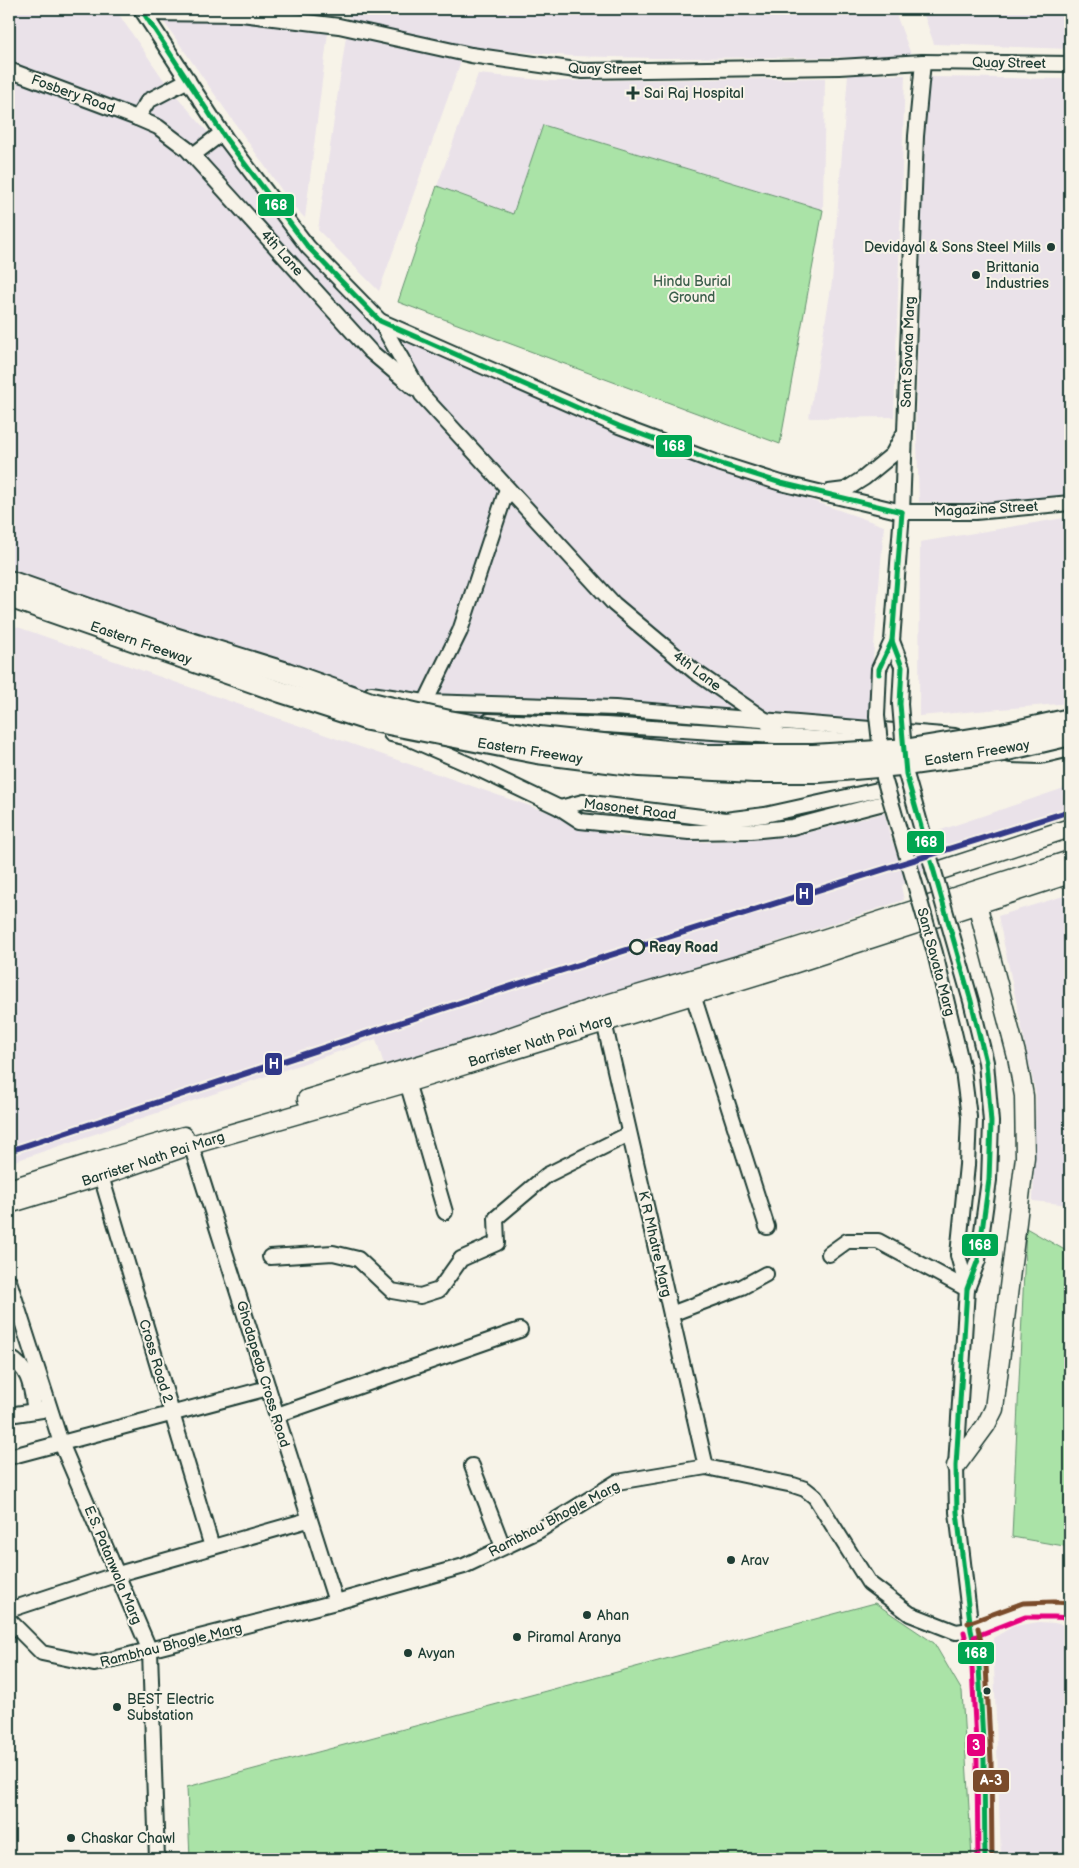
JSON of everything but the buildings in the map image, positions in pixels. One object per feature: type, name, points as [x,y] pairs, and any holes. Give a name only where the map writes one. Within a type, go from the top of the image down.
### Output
[{"type":"highway","name":"Eastern Freeway","points":[[9,581],[152,631],[288,673],[371,703],[539,737],[703,755],[813,755],[910,749],[1002,734],[1070,719]]},
{"type":"highway","name":"Eastern Freeway","points":[[9,597],[281,692],[368,720],[537,753],[639,766],[720,771],[819,772],[912,764],[1003,751],[1070,737]]},
{"type":"highway","points":[[1003,751],[1040,753],[1070,746]]},
{"type":"main road","points":[[935,872],[1070,828]]},
{"type":"main road","name":"Barrister Nath Pai Marg","points":[[9,1204],[101,1176],[157,1150],[191,1146],[781,968],[1070,860]]},
{"type":"main road","name":"Barrister Nath Pai Marg","points":[[9,1189],[157,1150],[501,1040],[590,1009],[975,897],[1070,874]]},
{"type":"main road","points":[[956,1466],[986,1425],[994,1409],[1025,1156],[1022,1080],[975,897]]},
{"type":"street","name":"Quay Street","points":[[142,11],[241,14],[339,26],[471,56],[583,71],[839,67],[923,62],[1070,64]]},
{"type":"street","points":[[142,11],[222,133],[308,247],[380,321]]},
{"type":"street","name":"Sant Savata Marg","points":[[923,62],[916,136],[902,512],[892,641],[879,669],[877,716],[884,778],[935,953],[963,1070],[969,1117],[967,1165],[958,1255],[967,1289]]},
{"type":"street","name":"Fosbery Road","points":[[9,70],[137,118]]},
{"type":"street","points":[[137,118],[148,101],[188,80]]},
{"type":"street","name":"4th Lane","points":[[137,118],[158,127],[193,155],[370,351],[422,395],[614,604],[694,671],[765,720],[955,736],[1070,724]]},
{"type":"street","points":[[193,155],[222,133]]},
{"type":"street","name":"4th Lane","points":[[380,321],[422,395]]},
{"type":"street","name":"Magazine Street","points":[[380,321],[619,426],[714,462],[781,483],[902,512],[975,512],[1070,503]]},
{"type":"street","points":[[823,493],[845,490],[864,478],[892,455],[904,433]]},
{"type":"street","points":[[408,738],[460,631],[507,489]]},
{"type":"street","points":[[9,573],[376,695],[425,702],[615,708],[765,720],[778,736]]},
{"type":"street","points":[[9,605],[298,706],[364,728],[408,738],[487,720],[614,725],[960,751],[1070,737]]},
{"type":"street","name":"Sant Savata Marg","points":[[892,641],[902,667],[900,704],[906,774],[935,872],[986,1062],[991,1122],[988,1180],[978,1260],[967,1289],[956,1466],[958,1512],[971,1630],[979,1676],[984,1761],[985,1859]]},
{"type":"street","name":"Masonet Road","points":[[408,738],[560,808],[580,821],[689,832],[751,831],[792,827],[889,795]]},
{"type":"street","points":[[693,995],[766,1227]]},
{"type":"street","name":"K R Mhatre Marg","points":[[604,1022],[706,1467]]},
{"type":"street","points":[[407,1082],[446,1212]]},
{"type":"street","points":[[270,1257],[333,1254],[358,1259],[392,1291],[420,1296],[439,1290],[461,1259],[497,1243],[496,1218],[547,1175],[629,1134]]},
{"type":"street","name":"Ghodapedo Cross Road","points":[[191,1146],[308,1520],[336,1602]]},
{"type":"street","name":"Cross Road 2","points":[[101,1176],[212,1547]]},
{"type":"street","points":[[829,1254],[847,1241],[878,1241],[967,1289]]},
{"type":"street","points":[[671,1314],[742,1287],[766,1274]]},
{"type":"street","name":"E.S. Patanwala Marg","points":[[9,1281],[61,1442],[150,1651],[157,1859]]},
{"type":"street","points":[[276,1415],[520,1330]]},
{"type":"street","points":[[9,1357],[19,1363],[29,1378],[35,1411]]},
{"type":"street","points":[[9,1457],[268,1388]]},
{"type":"street","points":[[9,1415],[50,1408]]},
{"type":"street","points":[[472,1466],[503,1547]]},
{"type":"street","name":"Rambhau Bhogle Marg","points":[[9,1611],[42,1653],[94,1664],[336,1602],[464,1566],[538,1530],[617,1482],[706,1467],[793,1485],[805,1490],[815,1497],[869,1582],[910,1614],[956,1632],[971,1630]]},
{"type":"street","points":[[9,1611],[118,1574],[308,1520]]},
{"type":"street","points":[[971,1630],[1024,1610],[1054,1609],[1070,1611]]},
{"type":"shaded area","points":[[9,9],[115,9],[168,86],[369,319],[430,352],[601,426],[884,526],[868,719],[873,744],[784,748],[527,729],[369,698],[9,572]]},
{"type":"shaded area","points":[[155,9],[331,9],[305,218],[292,205]]},
{"type":"shaded area","points":[[350,9],[894,9],[912,57],[656,58],[570,56],[466,47],[379,291],[318,230]]},
{"type":"shaded area","points":[[922,9],[1070,9],[1070,49],[934,44]]},
{"type":"shaded area","points":[[478,74],[552,81],[825,78],[823,210],[543,125],[513,214],[437,186]]},
{"type":"shaded area","points":[[848,74],[905,75],[894,417],[809,418],[832,282]]},
{"type":"shaded area","name":"Brittania Industries","points":[[928,77],[1070,79],[1070,500],[1032,504],[919,502],[916,414],[924,135]]},
{"type":"shaded area","points":[[1070,517],[1070,703],[919,716],[920,542]]},
{"type":"shaded area","points":[[9,624],[620,836],[705,842],[801,834],[885,813],[894,846],[1070,786],[1070,816],[946,855],[901,886],[904,900],[386,1071],[376,1039],[9,1163]]},
{"type":"shaded area","points":[[1070,894],[1070,1205],[1033,1201],[1036,1095],[998,916]]},
{"type":"shaded area","points":[[1039,1622],[1070,1626],[1070,1859],[1001,1859],[993,1638],[1014,1626]]},
{"type":"green space","name":"Hindu Burial Ground","points":[[543,125],[823,210],[780,444],[398,302],[437,186],[513,214]]},
{"type":"green space","points":[[1026,1228],[1070,1253],[1070,1547],[1012,1537]]},
{"type":"green space","points":[[875,1603],[934,1643],[962,1691],[972,1859],[190,1859],[187,1787]]},
{"type":"transit line","name":"168","points":[[141,9],[226,139],[308,247],[380,321],[619,426],[715,462],[781,483],[902,512]]},
{"type":"transit line","name":"168","points":[[879,674],[879,669],[892,641],[902,512]]},
{"type":"transit line","name":"168","points":[[892,641],[902,667],[900,704],[906,774],[971,1001],[986,1062],[991,1122],[989,1180],[978,1260],[967,1289],[956,1466],[957,1512],[971,1630],[979,1666],[984,1761],[985,1859]]},
{"type":"transit line","name":"H","points":[[9,1151],[518,984],[1070,811]]},
{"type":"transit line","name":"A-3","points":[[968,1623],[1023,1603],[1070,1603]]},
{"type":"transit line","name":"3","points":[[974,1637],[1025,1617],[1069,1618]]},
{"type":"transit line","name":"A-3","points":[[978,1628],[986,1666],[991,1761],[992,1859]]},
{"type":"transit line","name":"3","points":[[964,1632],[972,1667],[977,1761],[978,1859]]},
{"type":"place","name":"Sai Raj Hospital","points":[[633,93]]},
{"type":"place","name":"Devidayal & Sons Steel Mills","points":[[1051,247]]},
{"type":"place","name":"Brittania Industries","points":[[976,275]]},
{"type":"place","name":"Reay Road","points":[[637,947]]},
{"type":"place","name":"Arav","points":[[731,1560]]},
{"type":"place","name":"Ahan","points":[[587,1615]]},
{"type":"place","name":"Piramal Aranya","points":[[517,1637]]},
{"type":"place","name":"Avyan","points":[[408,1653]]},
{"type":"place","name":"BEST Electric Substation","points":[[117,1707]]},
{"type":"place","name":"Chaskar Chawl","points":[[71,1838]]}]
